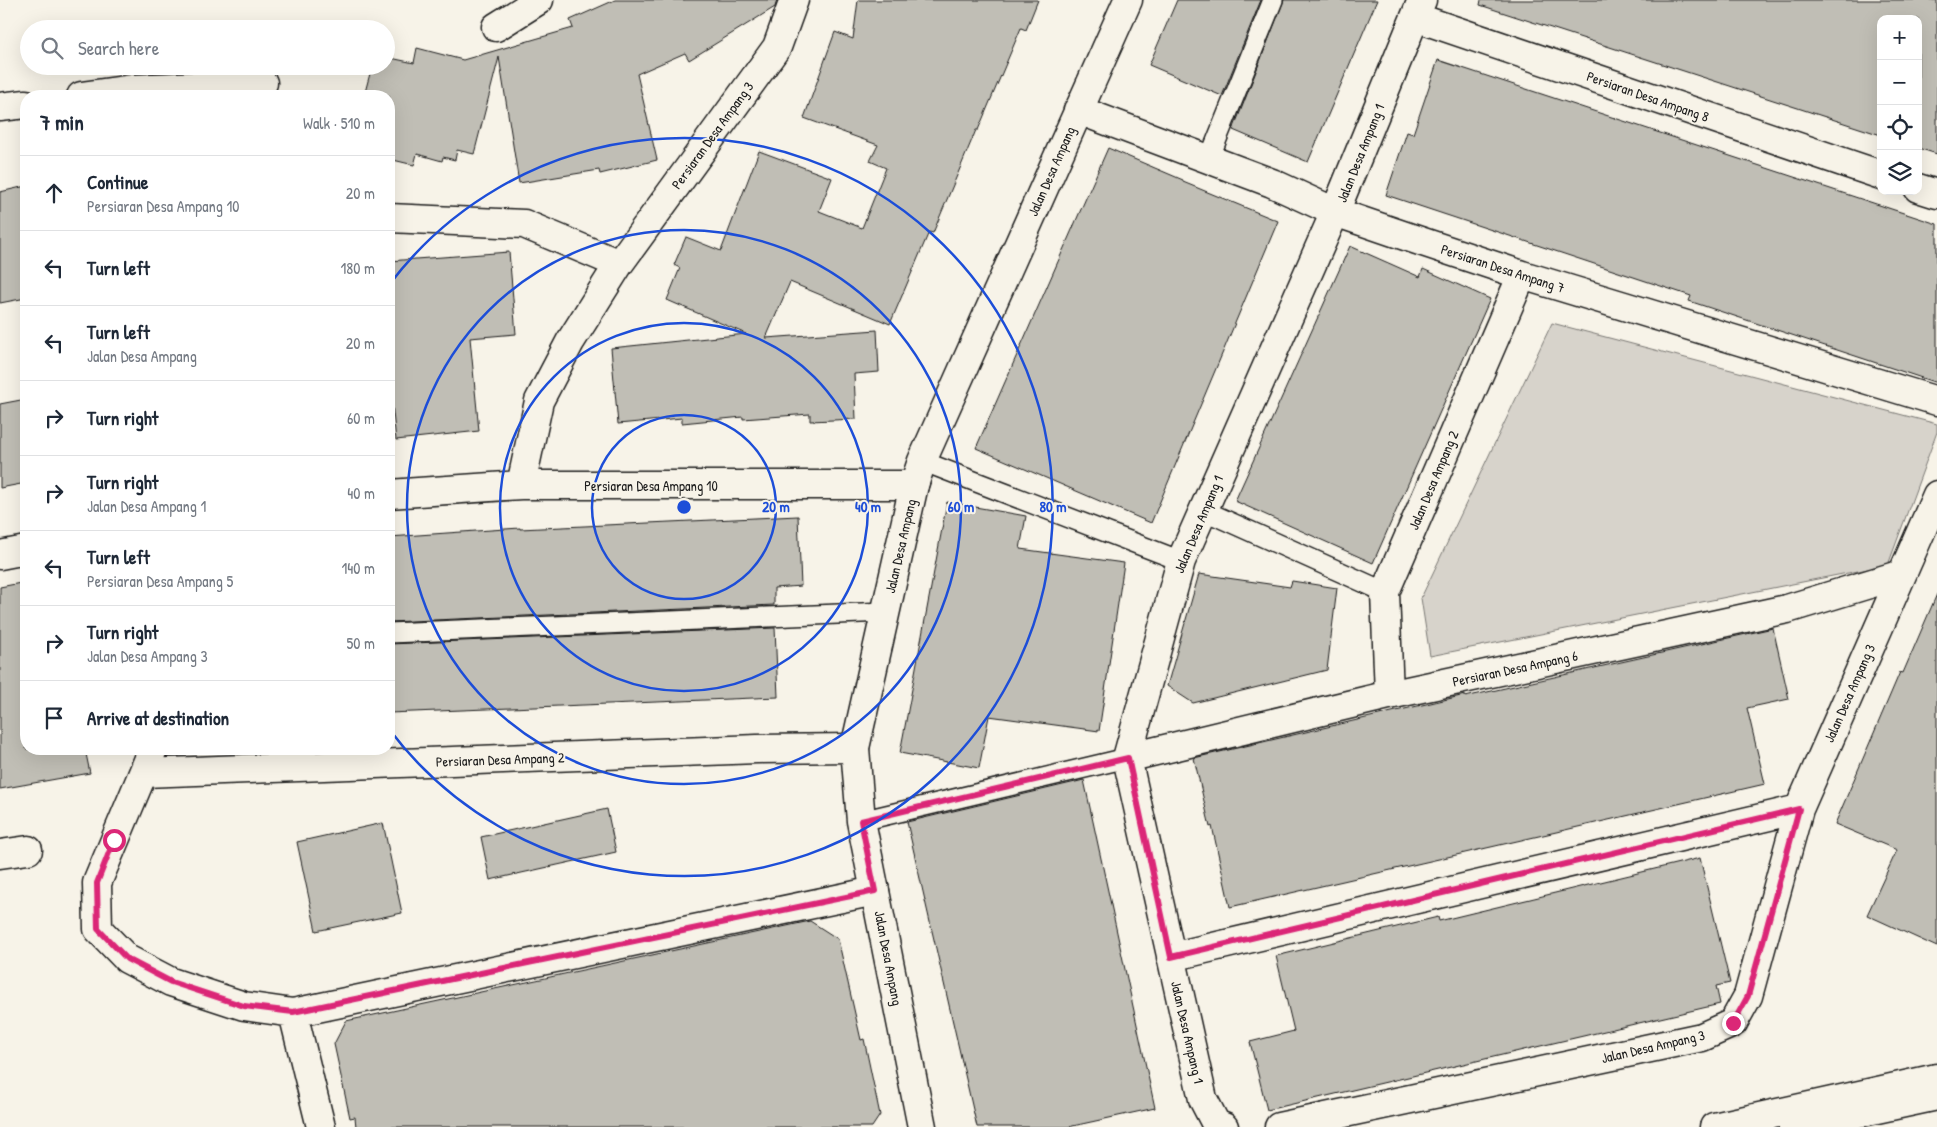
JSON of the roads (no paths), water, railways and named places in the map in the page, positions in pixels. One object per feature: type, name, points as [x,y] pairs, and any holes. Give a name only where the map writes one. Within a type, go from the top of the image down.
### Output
[{"type":"main road","points":[[496,27],[539,0]]},
{"type":"main road","name":"Persiaran Desa Ampang 3","points":[[521,485],[539,401],[570,342],[619,264],[777,47],[794,0]]},
{"type":"main road","name":"Jalan Desa Ampang","points":[[922,1127],[861,821],[855,748],[918,473],[1128,0]]},
{"type":"main road","name":"Persiaran Desa Ampang 8","points":[[1418,8],[1877,174]]},
{"type":"main road","name":"Jalan Desa Ampang 1","points":[[1224,1127],[1216,1124],[1203,1099],[1128,758],[1181,561],[1336,212],[1418,8]]},
{"type":"main road","points":[[125,90],[263,83]]},
{"type":"main road","points":[[0,107],[20,105]]},
{"type":"main road","name":"Persiaran Desa Ampang 7","points":[[1078,110],[1272,183],[1336,212],[1522,275],[1937,401]]},
{"type":"main road","points":[[1922,189],[1937,194]]},
{"type":"main road","points":[[395,218],[524,224],[619,264]]},
{"type":"main road","name":"Jalan Desa Ampang 2","points":[[1388,695],[1385,592],[1522,275]]},
{"type":"main road","name":"Persiaran Desa Ampang 10","points":[[395,494],[521,485],[918,473]]},
{"type":"main road","name":"Jalan Desa Ampang 3","points":[[1280,1127],[1702,1037],[1733,1023],[1748,996],[1799,809],[1937,495]]},
{"type":"main road","points":[[0,555],[20,551]]},
{"type":"main road","name":"Persiaran Desa Ampang 6","points":[[1128,758],[1388,695],[1787,609],[1902,574]]},
{"type":"main road","name":"Persiaran Desa Ampang 2","points":[[149,761],[855,748]]},
{"type":"main road","points":[[149,761],[97,883],[98,929],[127,959],[171,982],[244,1006],[293,1012],[875,891]]},
{"type":"main road","points":[[1171,957],[1799,809]]},
{"type":"main road","points":[[0,854],[28,850]]},
{"type":"main road","points":[[293,1012],[321,1127]]},
{"type":"main road","points":[[1714,1127],[1937,1078]]},
{"type":"main road","points":[[1793,1127],[1937,1096]]},
{"type":"lane","points":[[1209,159],[1272,0]]},
{"type":"lane","points":[[918,473],[1181,561]]},
{"type":"lane","points":[[1203,510],[1385,592]]},
{"type":"lane","points":[[395,633],[885,612]]},
{"type":"lane","points":[[861,821],[1128,758]]}]
